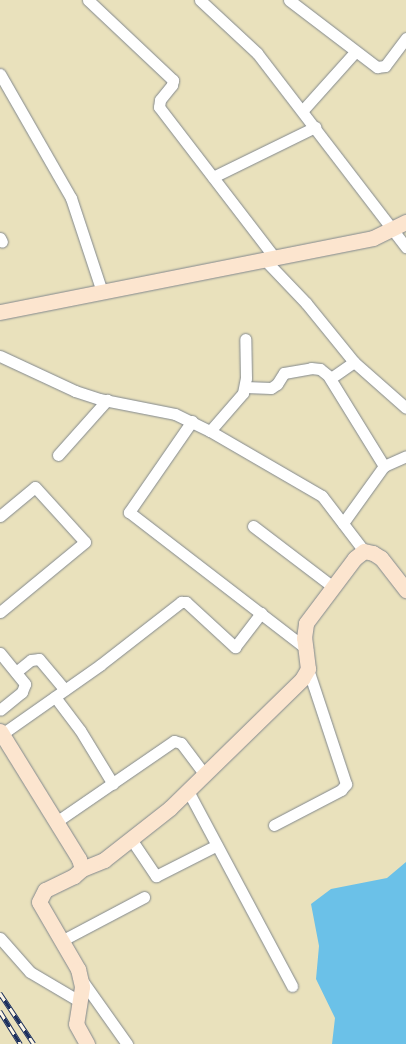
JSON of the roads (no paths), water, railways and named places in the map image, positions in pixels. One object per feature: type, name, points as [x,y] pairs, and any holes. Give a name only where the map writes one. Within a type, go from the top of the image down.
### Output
[{"type":"main road","points":[[0,312],[373,238],[406,222]]},
{"type":"main road","points":[[87,1044],[76,1024],[81,1002],[81,979],[78,969],[41,909],[40,896],[45,890],[74,876],[82,869],[104,860],[131,839],[188,791],[302,679],[308,669],[307,649],[304,638],[306,623],[355,558],[364,551],[381,558],[406,590]]},
{"type":"main road","points":[[1,732],[79,859],[82,869]]},
{"type":"street","points":[[88,0],[173,80],[172,85],[160,100],[160,107],[213,177],[269,258],[354,362],[406,408]]},
{"type":"street","points":[[200,0],[257,53],[303,110],[406,247]]},
{"type":"street","points":[[289,0],[373,65],[381,67],[385,66],[406,38]]},
{"type":"street","points":[[303,110],[356,52]]},
{"type":"street","points":[[0,74],[71,198],[102,292]]},
{"type":"street","points":[[213,177],[315,127]]},
{"type":"street","points":[[210,431],[234,405],[244,387],[244,339]]},
{"type":"street","points":[[0,356],[75,391],[107,400],[158,409],[192,421],[316,491],[328,502],[364,551]]},
{"type":"street","points":[[329,377],[354,362]]},
{"type":"street","points":[[244,387],[272,388],[278,384],[284,372],[320,368],[329,377],[384,466]]},
{"type":"street","points":[[58,455],[107,400]]},
{"type":"street","points":[[192,421],[129,512],[307,649]]},
{"type":"street","points":[[343,523],[384,466],[404,455]]},
{"type":"street","points":[[0,516],[35,487],[85,542],[0,612]]},
{"type":"street","points":[[253,526],[333,587]]},
{"type":"street","points":[[1,732],[55,697],[183,601],[235,647],[261,613]]},
{"type":"street","points":[[0,653],[16,672],[25,687],[0,710]]},
{"type":"street","points":[[16,672],[31,660],[39,659],[64,690]]},
{"type":"street","points":[[274,825],[341,790],[346,784],[308,669]]},
{"type":"street","points":[[55,697],[80,730],[113,784]]},
{"type":"street","points":[[56,822],[175,741],[181,743],[204,775]]},
{"type":"street","points":[[188,791],[292,986]]},
{"type":"street","points":[[131,839],[156,876],[217,845]]},
{"type":"street","points":[[61,942],[144,897]]},
{"type":"street","points":[[0,938],[30,972],[81,1002]]},
{"type":"street","points":[[81,979],[127,1044]]},
{"type":"water","points":[[406,862],[406,1044],[332,1044],[335,1018],[316,979],[319,946],[311,904],[331,889],[387,878]]},
{"type":"railway","points":[[0,993],[34,1044]]},
{"type":"railway","points":[[0,1011],[21,1044]]}]
